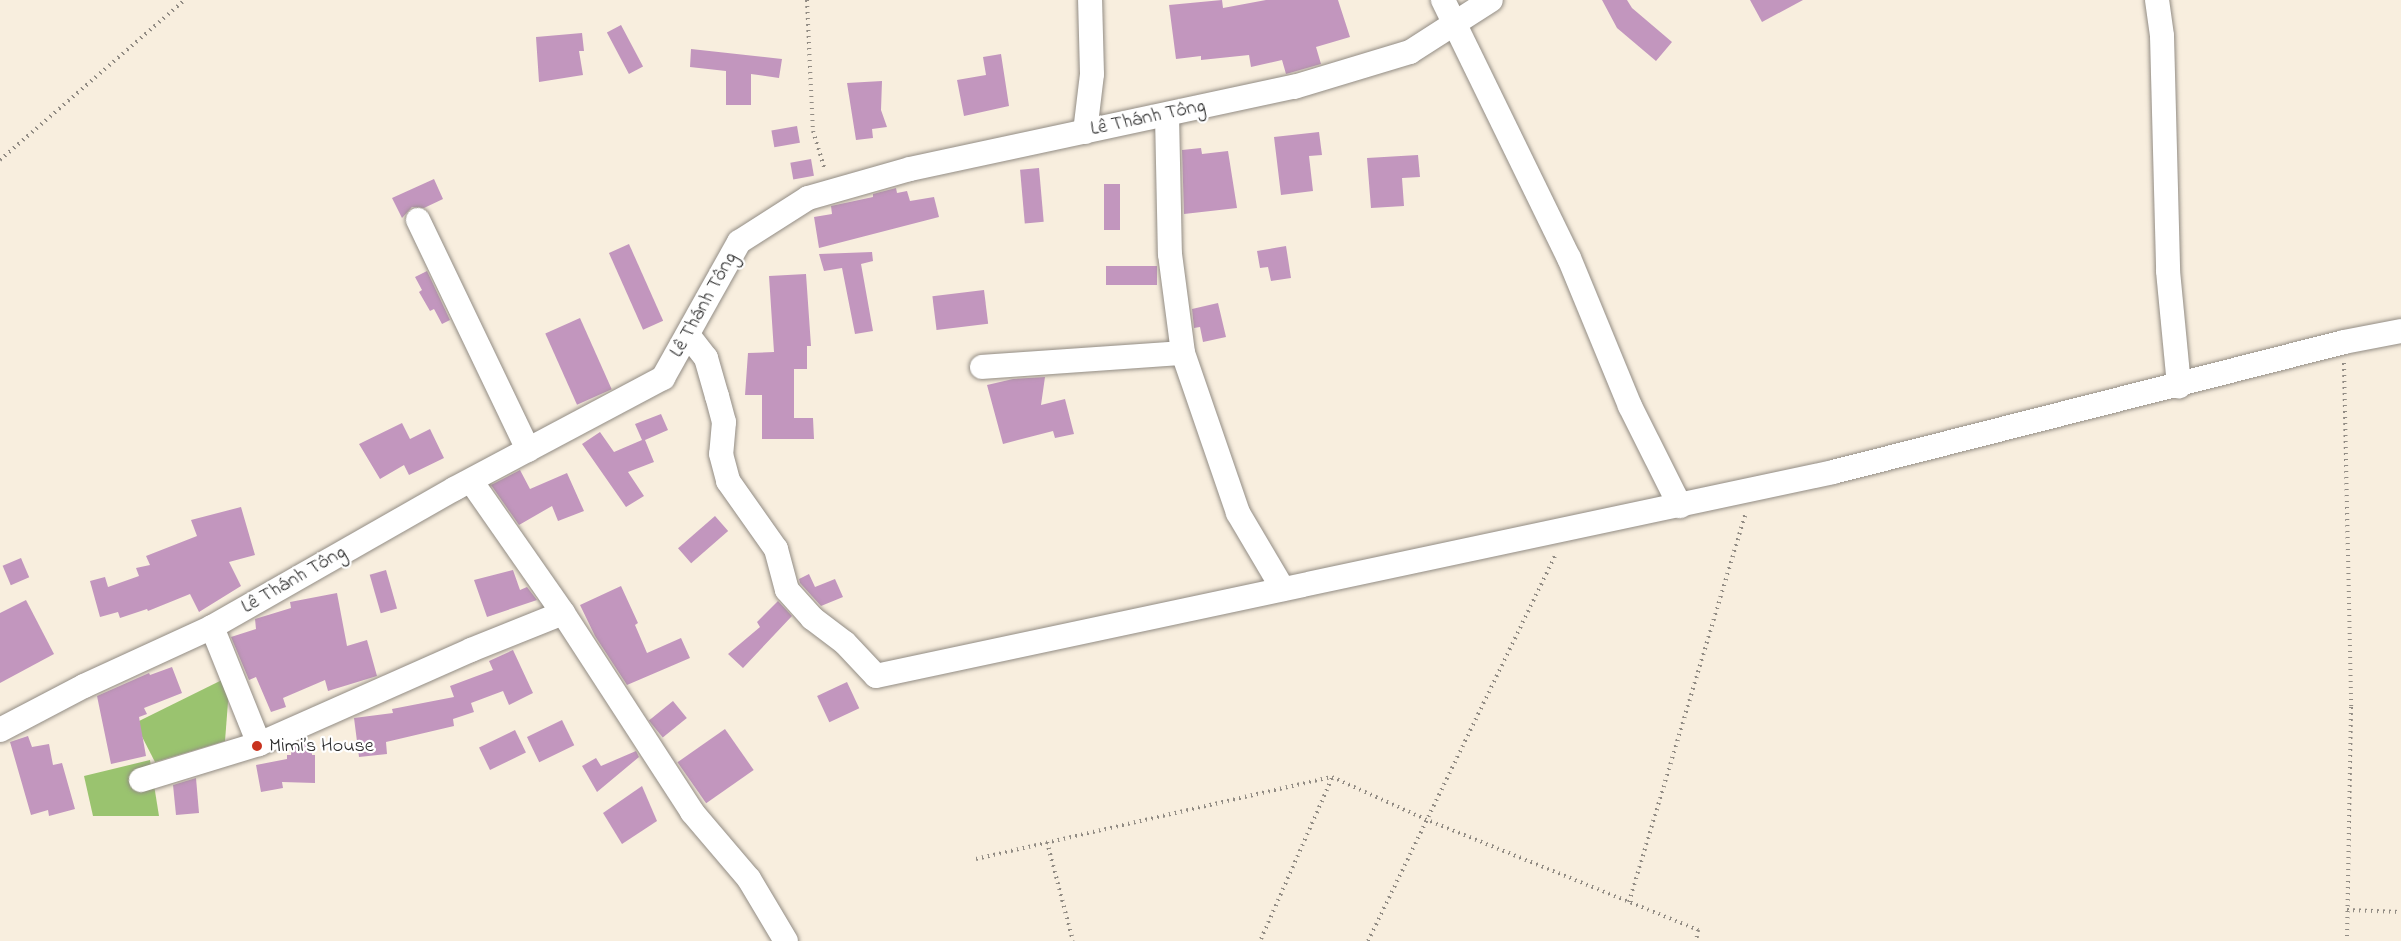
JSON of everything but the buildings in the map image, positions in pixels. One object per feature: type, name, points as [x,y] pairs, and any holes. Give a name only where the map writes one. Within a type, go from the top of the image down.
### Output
[{"type":"street","points":[[1085,132],[1092,74],[1090,0]]},
{"type":"street","points":[[1443,0],[1453,25],[1569,258],[1630,406],[1680,506]]},
{"type":"street","name":"Lê Thánh Tông","points":[[0,730],[84,686],[212,627],[471,480],[663,378],[739,242],[808,198],[910,169],[1294,87],[1410,52],[1491,0]]},
{"type":"street","points":[[2157,0],[2162,36],[2168,271],[2179,386]]},
{"type":"street","points":[[1167,115],[1170,254],[1183,353],[1238,513],[1282,589]]},
{"type":"street","points":[[418,220],[528,450]]},
{"type":"street","points":[[688,335],[706,358],[717,396],[724,422],[721,454],[728,481],[776,549],[787,590],[812,618],[845,643],[876,676],[1752,490],[2179,386],[2344,342],[2401,331]]},
{"type":"street","points":[[982,367],[1183,353]]},
{"type":"street","points":[[471,480],[563,613],[692,812],[749,879],[786,941]]},
{"type":"street","points":[[141,780],[258,744],[471,650],[563,613]]},
{"type":"street","points":[[212,627],[258,744]]},
{"type":"path","points":[[0,160],[185,0]]},
{"type":"path","points":[[807,0],[813,131],[831,191]]},
{"type":"path","points":[[2344,342],[2351,707],[2347,941]]},
{"type":"path","points":[[1629,902],[1752,490]]},
{"type":"path","points":[[1368,941],[1425,819],[1568,529]]},
{"type":"path","points":[[976,859],[1332,777],[1425,819],[1698,930],[1696,941]]},
{"type":"path","points":[[1262,939],[1332,777]]},
{"type":"path","points":[[1047,842],[1073,941]]},
{"type":"path","points":[[2347,910],[2401,912]]},
{"type":"green space","points":[[230,676],[225,741],[155,762],[135,723]]},
{"type":"green space","points":[[150,760],[159,816],[93,816],[84,776]]},
{"type":"place","name":"Mimi’s House","points":[[257,746]]}]
